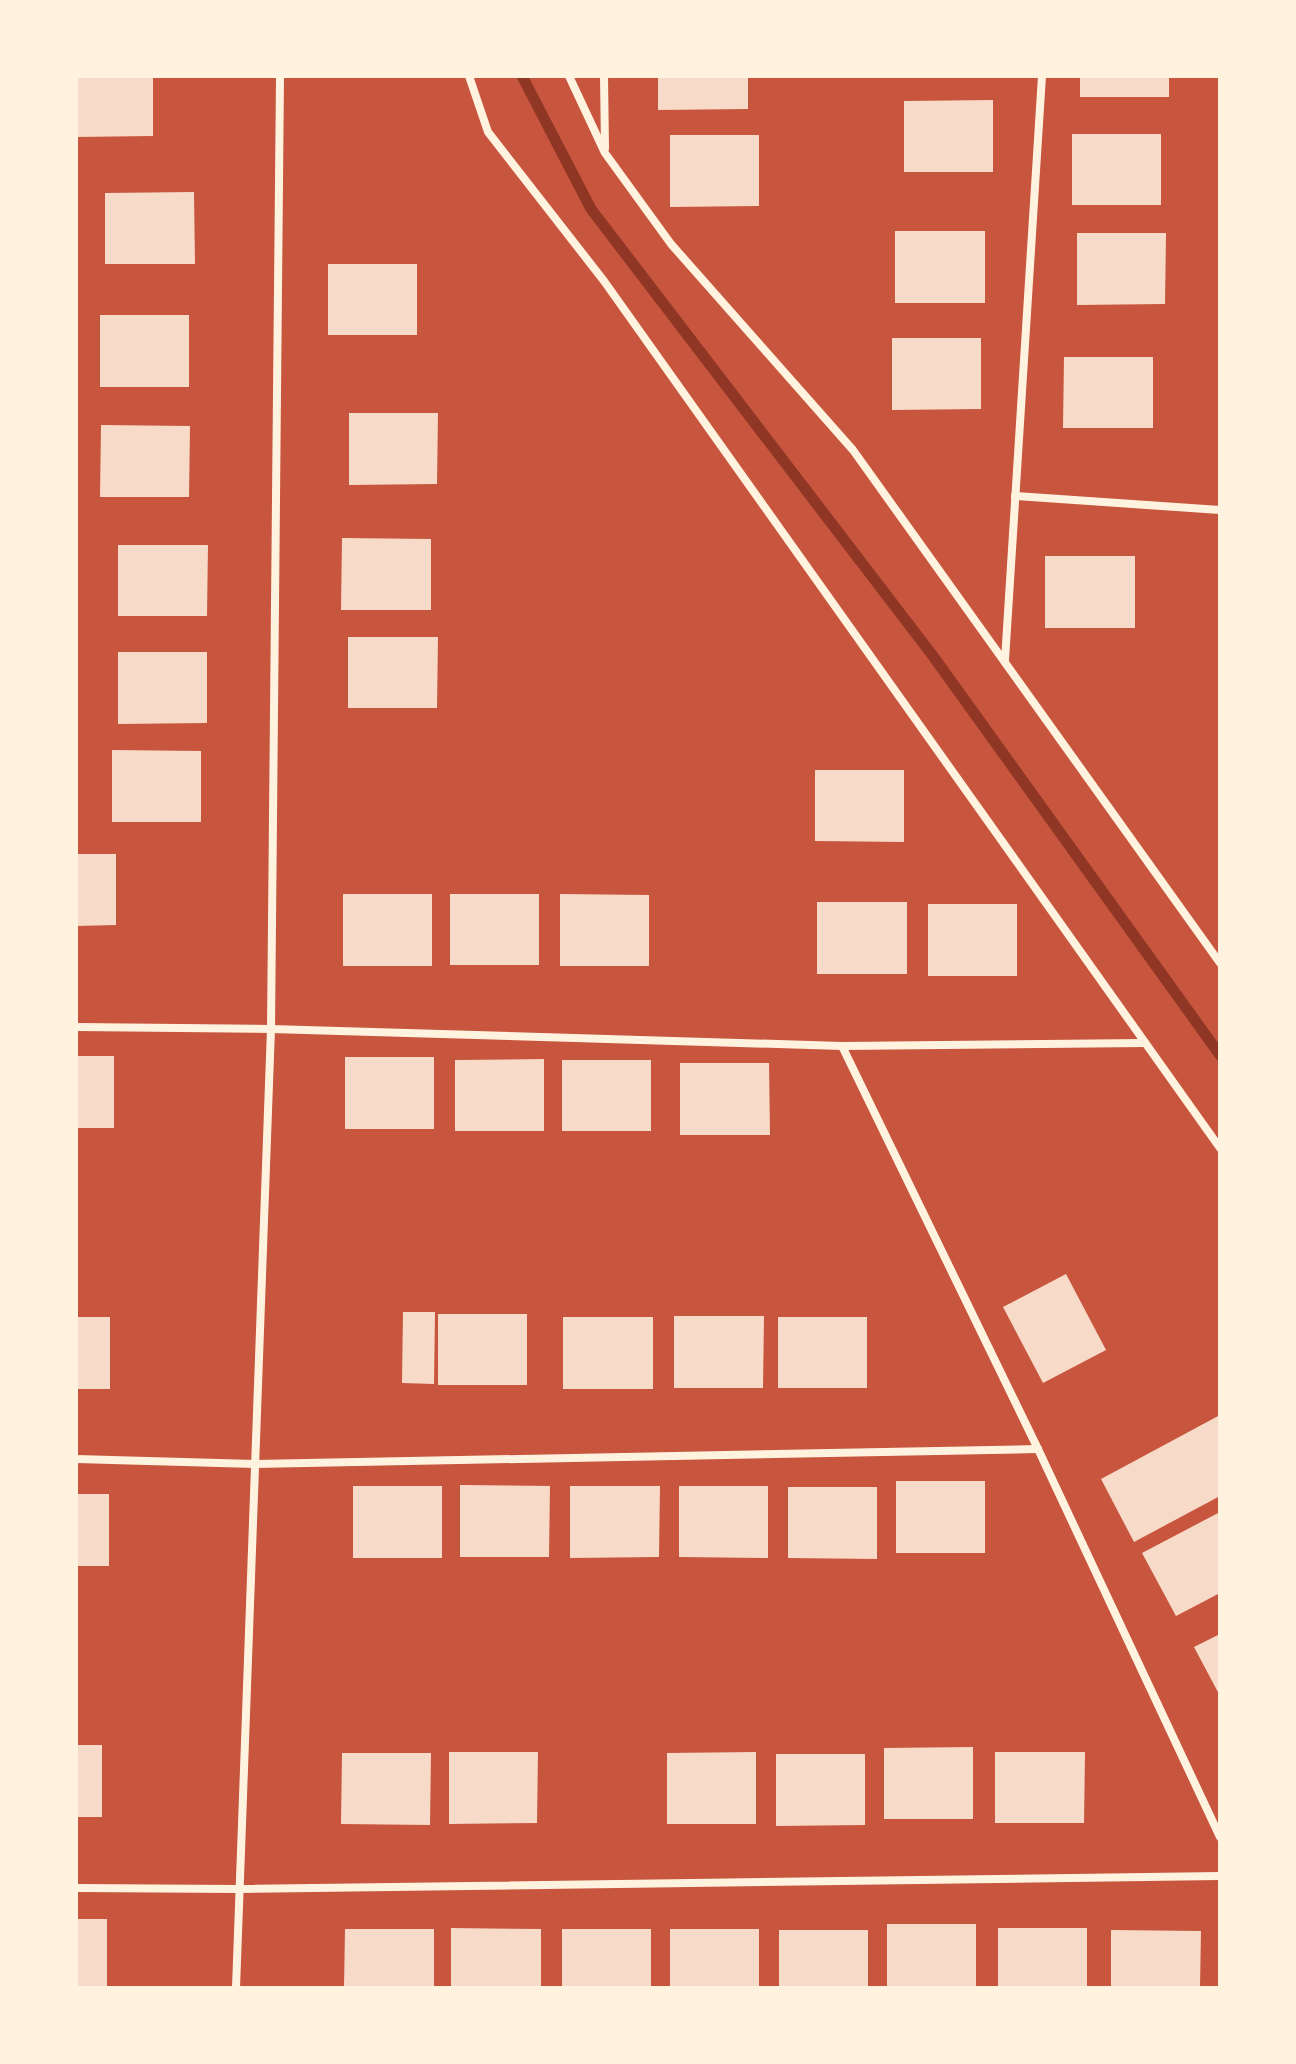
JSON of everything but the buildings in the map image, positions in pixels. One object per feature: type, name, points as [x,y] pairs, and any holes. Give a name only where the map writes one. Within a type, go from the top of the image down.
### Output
[{"type":"street","points":[[236,1988],[271,1029],[280,76]]},
{"type":"street","points":[[469,76],[488,132],[604,281],[1220,1148]]},
{"type":"street","points":[[569,76],[605,153],[671,244],[853,450],[1220,963]]},
{"type":"street","points":[[604,76],[605,153]]},
{"type":"street","points":[[1004,661],[1042,76]]},
{"type":"street","points":[[1015,496],[1220,510]]},
{"type":"street","points":[[76,1027],[271,1029],[842,1046],[1145,1043]]},
{"type":"street","points":[[842,1046],[1038,1449],[1220,1837]]},
{"type":"street","points":[[76,1459],[255,1464],[1038,1449]]},
{"type":"street","points":[[76,1888],[239,1889],[1220,1876]]},
{"type":"waterway","points":[[522,76],[591,209],[933,656],[1220,1055]]}]
